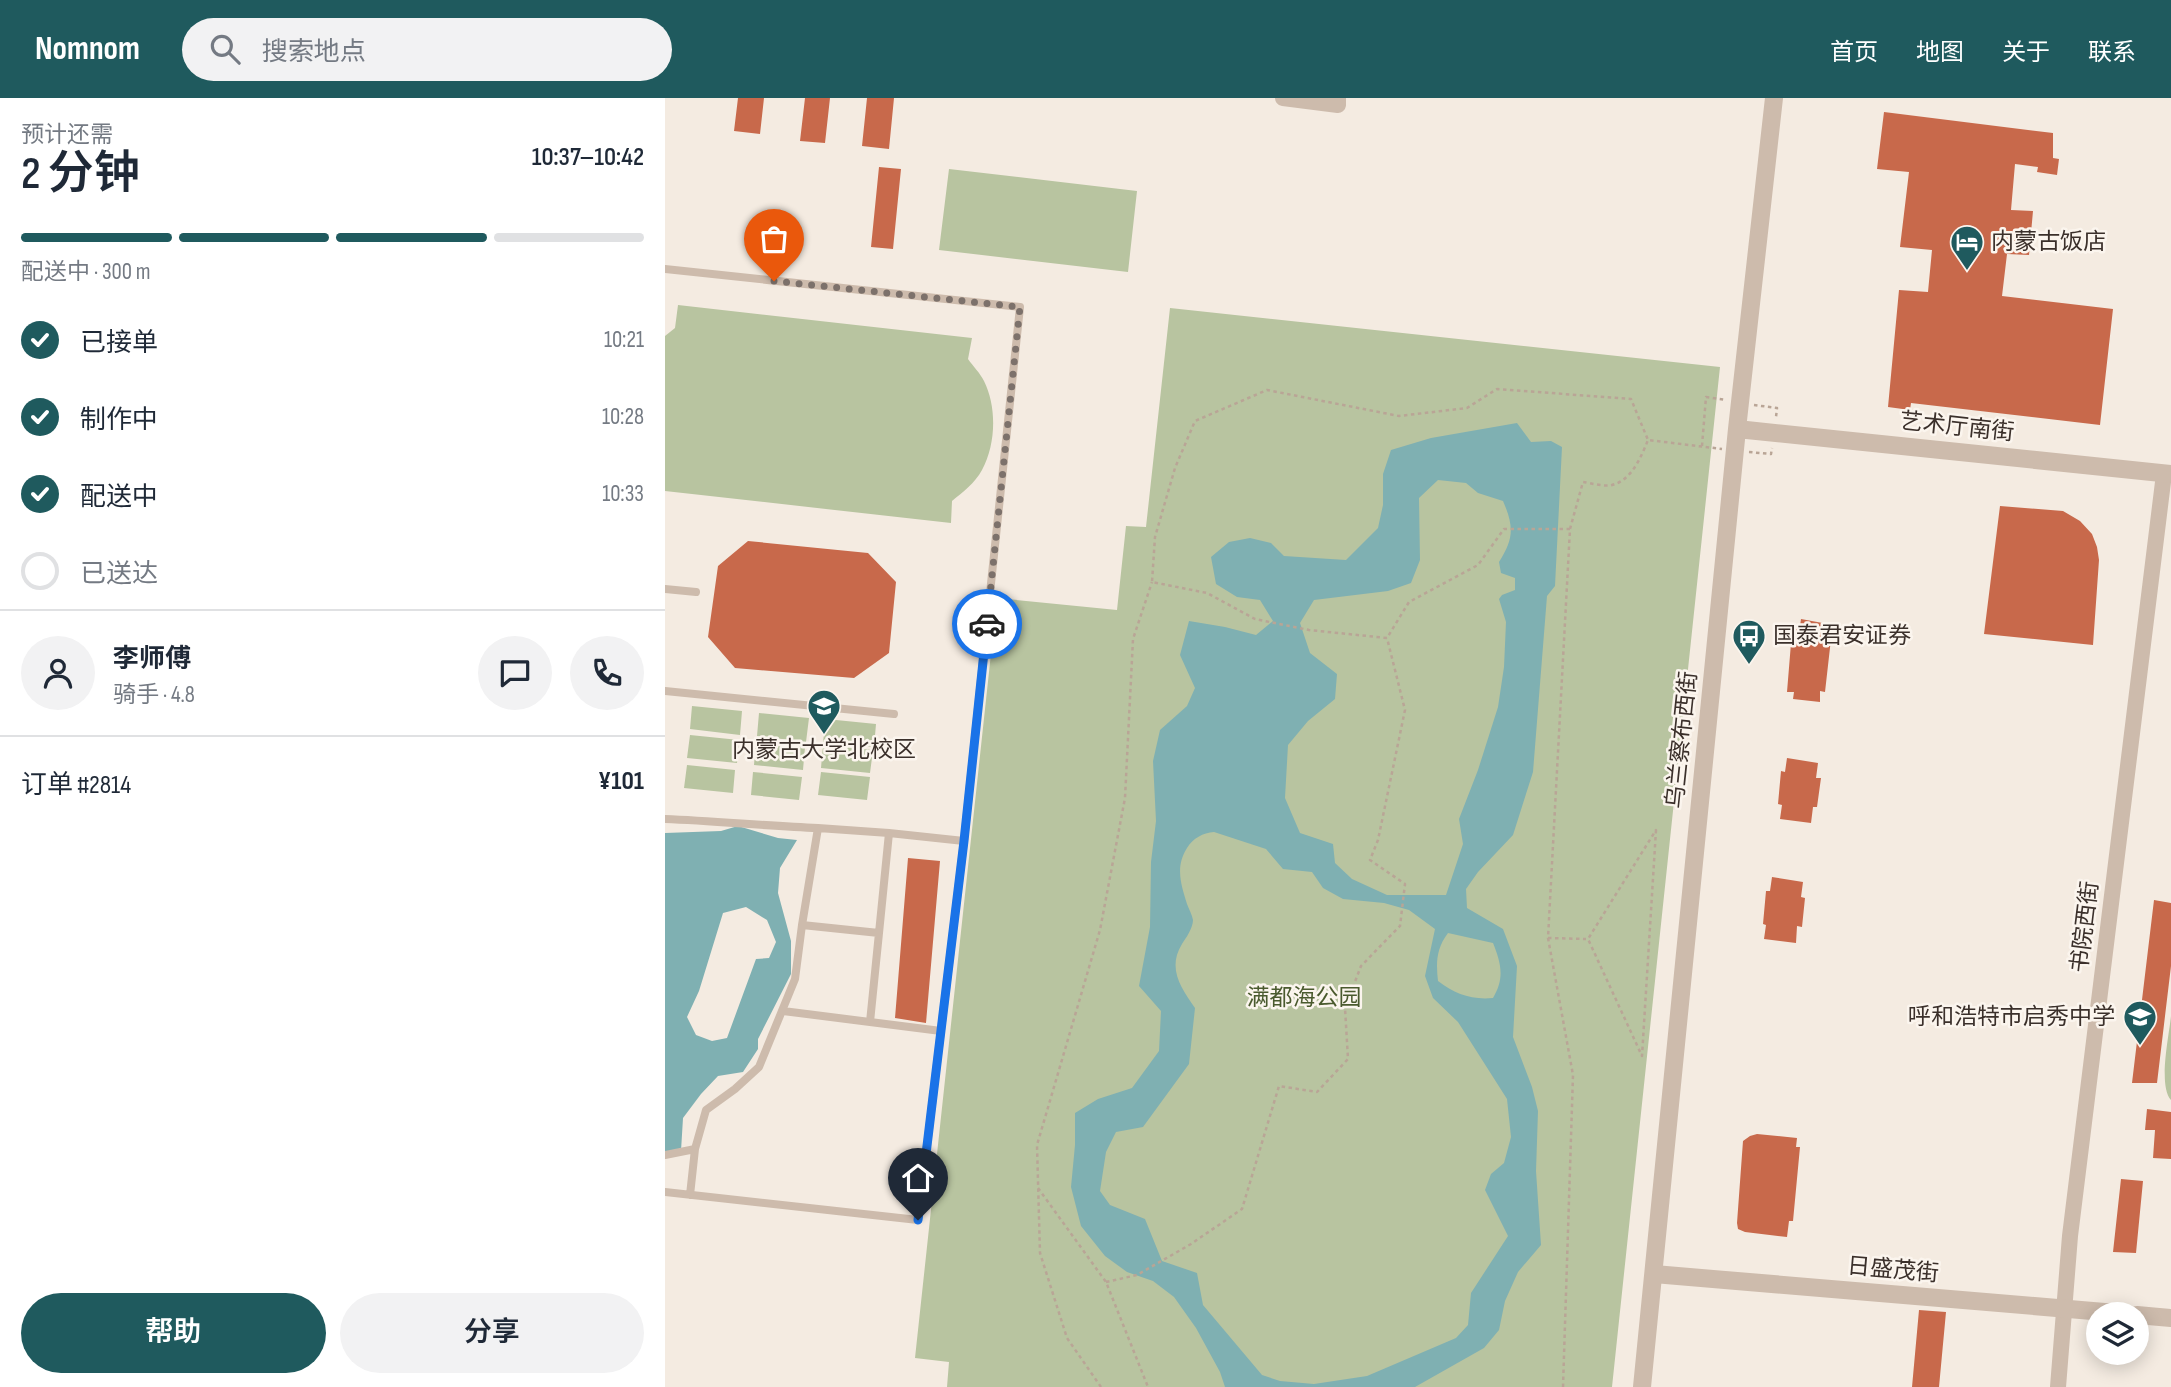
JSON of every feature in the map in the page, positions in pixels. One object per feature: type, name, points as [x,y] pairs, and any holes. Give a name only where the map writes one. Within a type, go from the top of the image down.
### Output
[{"type":"street","points":[[1283,98],[1338,105],[1338,98]]},
{"type":"street","name":"乌兰察布西街","points":[[1641,1387],[1737,429],[1774,98]]},
{"type":"street","name":"艺术厅南街","points":[[1737,429],[2168,474]]},
{"type":"street","name":"书院西街","points":[[2058,1387],[2070,1236],[2168,474]]},
{"type":"street","name":"日盛茂街","points":[[1654,1274],[2086,1311]]},
{"type":"street","points":[[2149,1316],[2171,1318]]},
{"type":"lane","points":[[665,269],[1020,307],[964,841],[918,1220],[665,1192]]},
{"type":"lane","points":[[665,589],[697,592]]},
{"type":"lane","points":[[665,691],[894,714]]},
{"type":"lane","points":[[665,819],[729,821],[964,841]]},
{"type":"lane","points":[[691,1195],[695,1149],[706,1110],[735,1089],[759,1066],[795,979],[801,925],[818,828]]},
{"type":"lane","points":[[870,1022],[889,833]]},
{"type":"lane","points":[[801,925],[879,933]]},
{"type":"lane","points":[[783,1011],[941,1031]]},
{"type":"lane","points":[[665,1155],[695,1149]]},
{"type":"path","points":[[1101,1387],[1067,1338],[1040,1253],[1037,1145],[1100,930],[1125,798],[1133,639],[1152,582],[1155,537],[1175,468],[1195,421],[1267,390],[1399,416],[1467,408],[1497,389],[1631,399],[1648,440],[1640,460],[1626,478],[1611,485],[1583,482],[1570,529],[1548,938],[1573,1075],[1563,1387]]},
{"type":"path","points":[[1648,440],[1702,446]]},
{"type":"path","points":[[1106,1282],[1137,1275],[1191,1244],[1242,1209],[1279,1086],[1317,1092],[1349,1059],[1345,1008],[1361,966],[1400,926],[1405,884],[1370,860],[1378,840],[1405,710],[1387,638],[1409,602],[1478,565],[1504,529],[1570,529]]},
{"type":"path","points":[[1152,582],[1207,593],[1255,619],[1309,630],[1387,638]]},
{"type":"path","points":[[1657,830],[1642,1056],[1588,939],[1657,830]]},
{"type":"path","points":[[1548,938],[1588,939]]},
{"type":"path","points":[[1038,1188],[1106,1282],[1148,1387]]},
{"type":"green space","points":[[949,169],[1137,191],[1128,272],[939,250]]},
{"type":"green space","points":[[678,305],[972,338],[968,359],[988,391],[993,414],[992,437],[987,460],[979,475],[952,501],[951,523],[665,491],[665,336],[675,328]]},
{"type":"green space","name":"满都海公园","points":[[1170,308],[1720,367],[1612,1387],[947,1387],[949,1362],[915,1358],[997,598],[1117,610],[1126,526],[1146,527]]},
{"type":"green space","points":[[692,706],[742,711],[740,735],[690,729]]},
{"type":"green space","points":[[759,713],[809,718],[806,742],[757,736]]},
{"type":"green space","points":[[826,719],[876,724],[874,747],[823,742]]},
{"type":"green space","points":[[690,735],[739,740],[737,763],[687,758]]},
{"type":"green space","points":[[756,742],[805,747],[803,770],[754,765]]},
{"type":"green space","points":[[823,745],[873,750],[870,773],[821,768]]},
{"type":"green space","points":[[687,765],[735,770],[733,793],[684,788]]},
{"type":"green space","points":[[753,772],[802,777],[799,800],[751,795]]},
{"type":"green space","points":[[821,772],[870,777],[867,800],[818,795]]},
{"type":"green space","points":[[2171,1016],[2171,1100],[2165,1084],[2165,1073]]},
{"type":"water","points":[[1517,423],[1531,442],[1551,441],[1562,447],[1555,586],[1547,596],[1533,772],[1513,835],[1478,872],[1466,889],[1467,908],[1503,929],[1517,966],[1513,1037],[1538,1111],[1536,1171],[1541,1245],[1518,1272],[1505,1301],[1499,1330],[1484,1348],[1415,1387],[1225,1387],[1220,1372],[1196,1328],[1174,1297],[1153,1281],[1127,1272],[1105,1256],[1081,1226],[1071,1187],[1075,1113],[1098,1099],[1132,1088],[1159,1051],[1161,1011],[1139,986],[1150,927],[1151,862],[1156,821],[1153,761],[1160,730],[1187,706],[1195,688],[1180,655],[1189,621],[1256,635],[1273,621],[1260,600],[1237,597],[1216,584],[1211,557],[1229,542],[1250,538],[1271,543],[1284,556],[1346,560],[1378,528],[1383,505],[1383,474],[1391,450],[1431,438]],"holes":[[[1438,480],[1466,483],[1478,493],[1503,501],[1511,532],[1499,562],[1501,573],[1515,578],[1515,590],[1499,599],[1506,622],[1504,667],[1498,707],[1459,819],[1463,844],[1446,895],[1387,895],[1352,879],[1335,863],[1333,844],[1300,833],[1285,798],[1288,745],[1308,721],[1335,699],[1337,674],[1310,653],[1300,623],[1314,600],[1388,591],[1411,583],[1420,560],[1419,498]],[[1210,833],[1266,849],[1283,869],[1312,872],[1323,888],[1343,899],[1384,903],[1409,910],[1435,929],[1425,976],[1433,998],[1458,1022],[1507,1099],[1511,1137],[1504,1163],[1491,1174],[1485,1190],[1508,1236],[1471,1293],[1468,1325],[1456,1338],[1367,1376],[1314,1384],[1280,1381],[1262,1375],[1203,1305],[1197,1273],[1162,1261],[1145,1219],[1110,1205],[1100,1191],[1106,1152],[1116,1132],[1143,1127],[1189,1064],[1195,1008],[1178,978],[1176,961],[1193,920],[1180,869],[1189,844]],[[1448,933],[1493,943],[1501,970],[1493,998],[1464,995],[1438,981],[1441,945]]]},
{"type":"water","points":[[738,826],[778,838],[797,840],[780,868],[778,893],[791,941],[791,974],[758,1039],[758,1049],[743,1072],[718,1076],[701,1094],[683,1118],[681,1151],[665,1155],[665,833],[721,831]],"holes":[[[746,907],[767,920],[776,942],[769,958],[756,959],[727,1038],[712,1041],[696,1035],[687,1017],[699,991],[723,913]]]},
{"type":"building","points":[[738,98],[764,98],[760,134],[734,131]]},
{"type":"building","points":[[805,98],[830,98],[825,143],[800,141]]},
{"type":"building","points":[[867,98],[894,98],[889,149],[862,146]]},
{"type":"building","name":"内蒙古饭店","points":[[1884,112],[2053,133],[2053,158],[2059,159],[2057,175],[2037,172],[2038,167],[2015,164],[2011,210],[2033,211],[2029,255],[2007,254],[2002,296],[2113,309],[2100,425],[1911,403],[1910,410],[1888,407],[1899,290],[1928,292],[1932,250],[1900,247],[1909,172],[1877,169]]},
{"type":"building","points":[[879,167],[901,169],[893,249],[871,247]]},
{"type":"building","points":[[2000,506],[2063,511],[2080,521],[2092,534],[2099,560],[2093,645],[1984,634]]},
{"type":"building","points":[[748,541],[868,553],[896,582],[889,653],[854,678],[735,668],[708,637],[718,566]]},
{"type":"building","points":[[1801,619],[1828,624],[1827,629],[1832,630],[1825,692],[1820,691],[1820,702],[1793,699],[1794,692],[1787,692],[1792,631],[1795,631],[1796,625],[1800,626]]},
{"type":"building","points":[[1787,758],[1818,763],[1816,778],[1821,778],[1817,807],[1813,807],[1811,823],[1780,819],[1782,805],[1778,804],[1781,771],[1785,772]]},
{"type":"building","points":[[908,858],[940,861],[926,1023],[895,1018]]},
{"type":"building","points":[[1772,877],[1803,882],[1801,897],[1805,898],[1802,927],[1797,926],[1796,943],[1764,939],[1766,891],[1770,891]]},
{"type":"building","points":[[2154,900],[2171,903],[2171,966],[2157,1083],[2132,1083]]},
{"type":"building","points":[[2147,1109],[2171,1112],[2171,1159],[2153,1158],[2155,1130],[2145,1130]]},
{"type":"building","points":[[1757,1134],[1797,1138],[1796,1147],[1800,1147],[1793,1221],[1789,1221],[1787,1237],[1738,1229],[1743,1141]]},
{"type":"building","points":[[2121,1179],[2143,1181],[2136,1253],[2113,1252]]},
{"type":"building","points":[[1919,1310],[1946,1312],[1939,1387],[1912,1387]]},
{"type":"way so far","points":[[774,281],[1020,307],[987,624]]},
{"type":"place","name":"内蒙古饭店","points":[[1967,272]]},
{"type":"place","name":"国泰君安证券","points":[[1749,666]]},
{"type":"place","name":"内蒙古大学北校区","points":[[824,736]]},
{"type":"place","name":"呼和浩特市启秀中学","points":[[2140,1047]]},
{"type":"route","points":[[918,1220],[964,841],[987,624]]}]
